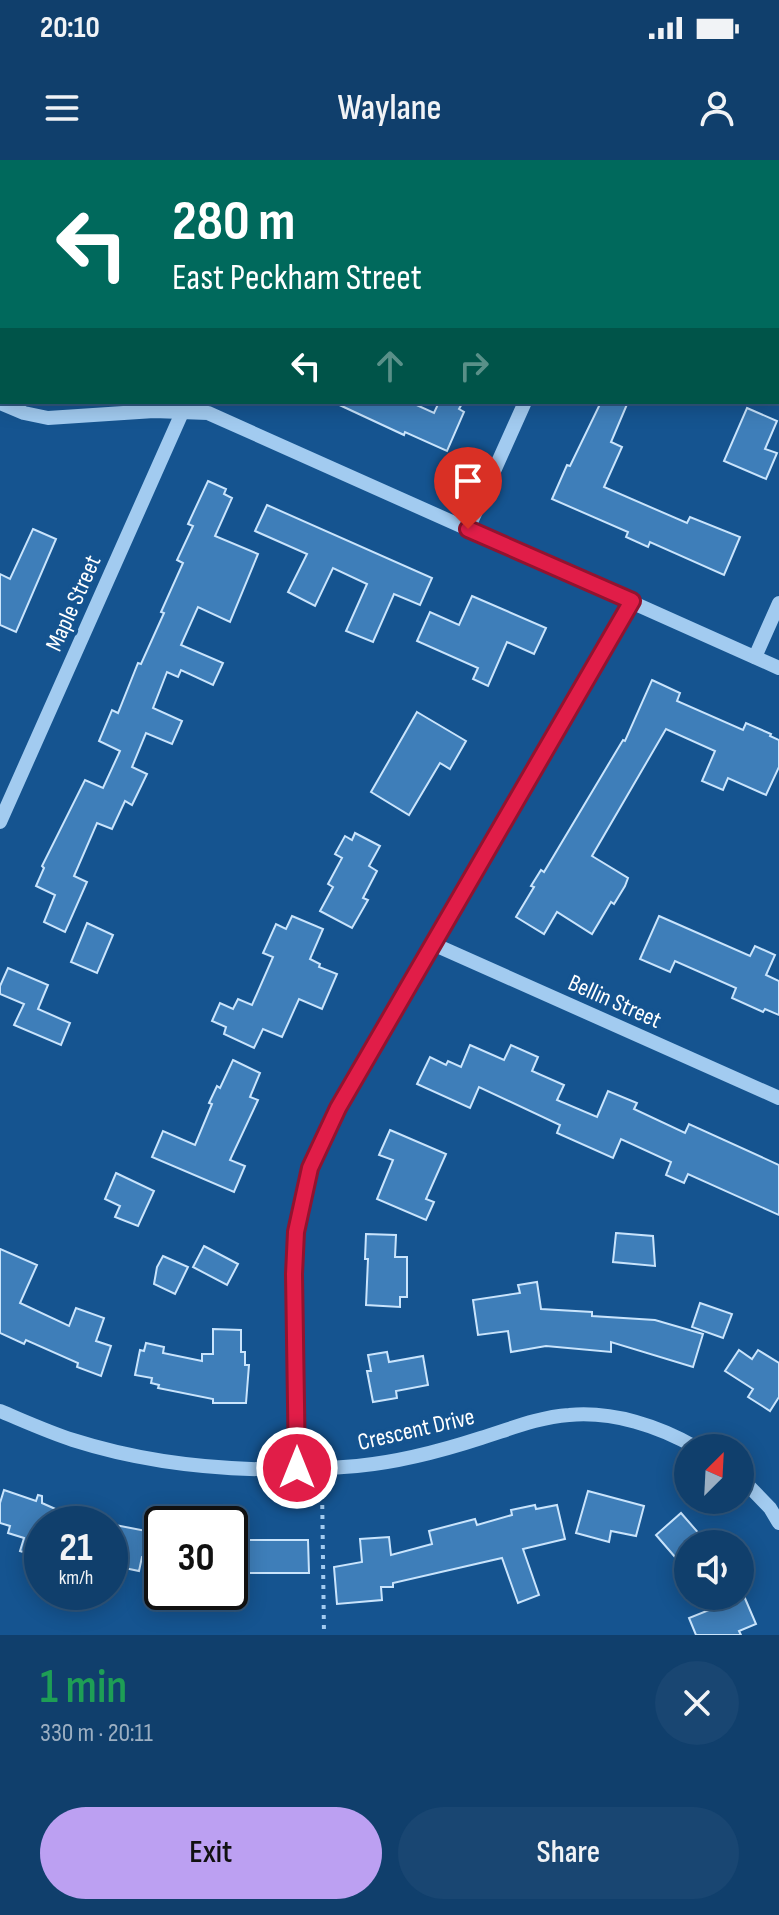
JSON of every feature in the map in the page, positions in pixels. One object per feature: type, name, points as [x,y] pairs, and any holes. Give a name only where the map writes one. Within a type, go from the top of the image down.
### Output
[{"type":"street","points":[[2,404],[48,418],[185,406],[208,413],[779,668]]},
{"type":"street","points":[[468,529],[524,404]]},
{"type":"street","name":"Maple Street","points":[[0,822],[185,406]]},
{"type":"street","points":[[297,1468],[294,1274],[296,1232],[310,1168],[332,1118],[632,601]]},
{"type":"street","points":[[755,657],[779,603]]},
{"type":"street","name":"Bellin Street","points":[[433,944],[779,1098]]},
{"type":"street","name":"Crescent Drive","points":[[0,1411],[73,1440],[148,1458],[231,1469],[359,1466],[398,1460],[446,1449],[542,1419],[569,1415],[614,1416],[674,1436]]},
{"type":"street","points":[[754,1491],[779,1523]]},
{"type":"path","points":[[322,1484],[324,1635]]},
{"type":"building","points":[[337,404],[414,404],[434,413],[438,404],[462,404],[459,409],[464,412],[447,451],[405,432],[404,435]]},
{"type":"building","points":[[600,404],[627,404],[611,442],[622,447],[604,487],[687,523],[690,517],[740,537],[724,575],[650,542],[648,547],[626,537],[628,532],[552,499],[567,465],[570,466]]},
{"type":"building","points":[[747,408],[777,421],[765,449],[777,453],[766,479],[724,461]]},
{"type":"building","points":[[208,481],[226,489],[224,494],[232,498],[215,536],[258,554],[230,622],[198,607],[181,645],[223,663],[213,685],[181,670],[178,677],[167,672],[153,708],[182,721],[172,744],[146,733],[132,767],[147,774],[132,805],[125,801],[112,829],[97,823],[74,876],[87,882],[65,932],[44,922],[55,895],[36,886],[44,868],[42,866],[85,780],[103,788],[120,751],[99,741],[112,710],[118,713],[138,663],[141,664],[164,613],[161,612],[183,563],[177,560],[193,526],[188,524]]},
{"type":"building","points":[[267,505],[432,578],[420,605],[394,594],[373,642],[346,631],[367,584],[333,568],[315,606],[288,592],[307,554],[255,531]]},
{"type":"building","points":[[33,529],[56,539],[16,632],[0,625],[0,574],[10,579]]},
{"type":"building","points":[[472,596],[546,628],[534,654],[507,642],[488,686],[473,679],[478,668],[417,641],[430,612],[459,625]]},
{"type":"building","points":[[652,680],[680,693],[677,701],[743,730],[746,723],[771,734],[779,740],[779,767],[766,795],[728,778],[723,790],[702,781],[715,751],[666,729],[592,856],[628,878],[625,886],[614,904],[611,902],[592,934],[557,912],[544,934],[516,917],[534,887],[531,886],[541,870],[544,872],[625,741]]},
{"type":"building","points":[[417,712],[466,741],[450,769],[440,763],[409,815],[371,792]]},
{"type":"building","points":[[355,833],[380,846],[369,866],[377,871],[363,898],[368,900],[352,928],[320,911],[333,887],[328,884],[342,858],[335,854],[345,836],[352,840]]},
{"type":"building","points":[[292,916],[323,929],[310,959],[320,964],[319,967],[337,974],[322,1009],[299,999],[282,1037],[263,1029],[254,1048],[224,1034],[226,1027],[212,1021],[220,1003],[233,1009],[238,999],[252,1005],[273,957],[263,953],[276,924],[286,929]]},
{"type":"building","points":[[659,916],[750,956],[755,946],[775,955],[766,975],[779,981],[779,1015],[765,1009],[763,1012],[732,998],[736,988],[675,961],[670,972],[640,959]]},
{"type":"building","points":[[87,923],[113,935],[97,973],[71,962]]},
{"type":"building","points":[[8,968],[48,985],[38,1009],[70,1023],[61,1045],[14,1025],[24,1004],[0,994]]},
{"type":"building","points":[[470,1045],[504,1060],[511,1045],[538,1057],[532,1071],[564,1085],[557,1100],[597,1117],[608,1091],[637,1103],[634,1109],[685,1133],[689,1124],[779,1165],[779,1215],[688,1174],[684,1183],[666,1175],[671,1162],[621,1139],[613,1158],[557,1133],[560,1125],[479,1087],[470,1108],[417,1084],[430,1057],[446,1065],[448,1061],[461,1067]]},
{"type":"building","points":[[233,1060],[260,1073],[250,1097],[258,1100],[230,1160],[245,1166],[234,1192],[152,1157],[163,1131],[195,1145],[212,1104],[209,1103]]},
{"type":"building","points":[[390,1130],[446,1154],[426,1199],[434,1202],[426,1220],[377,1199],[393,1160],[379,1155]]},
{"type":"building","points":[[116,1173],[154,1191],[138,1226],[115,1217],[120,1206],[105,1199]]},
{"type":"building","points":[[616,1233],[653,1236],[655,1266],[613,1262]]},
{"type":"building","points":[[366,1234],[396,1235],[395,1257],[407,1257],[407,1297],[400,1297],[400,1307],[366,1305]]},
{"type":"building","points":[[204,1246],[238,1264],[227,1285],[193,1267]]},
{"type":"building","points":[[0,1249],[37,1265],[20,1303],[69,1326],[76,1308],[104,1318],[96,1341],[111,1346],[101,1376],[26,1340],[24,1344],[0,1333]]},
{"type":"building","points":[[163,1256],[188,1267],[175,1294],[154,1284]]},
{"type":"building","points":[[537,1282],[541,1309],[655,1320],[703,1334],[693,1367],[611,1342],[611,1352],[546,1346],[511,1352],[508,1331],[478,1335],[473,1300],[520,1293],[518,1285]]},
{"type":"building","points":[[700,1303],[732,1314],[723,1338],[692,1327]]},
{"type":"building","points":[[213,1329],[241,1330],[241,1352],[245,1352],[245,1365],[249,1365],[246,1403],[213,1403],[213,1399],[158,1388],[159,1385],[151,1383],[152,1378],[135,1375],[140,1350],[144,1351],[146,1343],[164,1347],[163,1353],[202,1361],[202,1354],[213,1354]]},
{"type":"building","points":[[739,1350],[752,1359],[758,1350],[779,1363],[779,1397],[770,1411],[748,1397],[753,1389],[725,1371]]},
{"type":"building","points":[[387,1352],[389,1362],[423,1356],[428,1385],[396,1391],[397,1398],[373,1402],[367,1371],[371,1371],[368,1355]]},
{"type":"building","points":[[4,1490],[36,1501],[38,1495],[42,1496],[42,1503],[49,1506],[24,1506],[24,1538],[8,1533],[10,1526],[0,1523],[0,1503]]},
{"type":"building","points":[[588,1491],[644,1506],[636,1536],[611,1531],[609,1542],[576,1533]]},
{"type":"building","points":[[535,1505],[536,1509],[557,1505],[565,1539],[523,1549],[539,1595],[518,1603],[502,1558],[393,1583],[393,1587],[381,1587],[382,1600],[337,1604],[334,1567],[362,1562],[360,1539],[389,1537],[391,1555],[432,1544],[429,1531],[475,1519],[477,1525],[512,1515],[511,1510]]},
{"type":"building","points":[[680,1514],[696,1530],[674,1530],[674,1556],[656,1535]]},
{"type":"building","points":[[128,1527],[144,1531],[144,1557],[139,1571],[128,1569]]},
{"type":"building","points":[[248,1540],[308,1540],[309,1573],[248,1573]]},
{"type":"building","points":[[709,1610],[750,1610],[756,1624],[739,1631],[741,1635],[696,1635],[689,1618]]},
{"type":"route","points":[[297,1468],[294,1274],[296,1232],[310,1168],[338,1108],[632,601],[468,529]]}]
